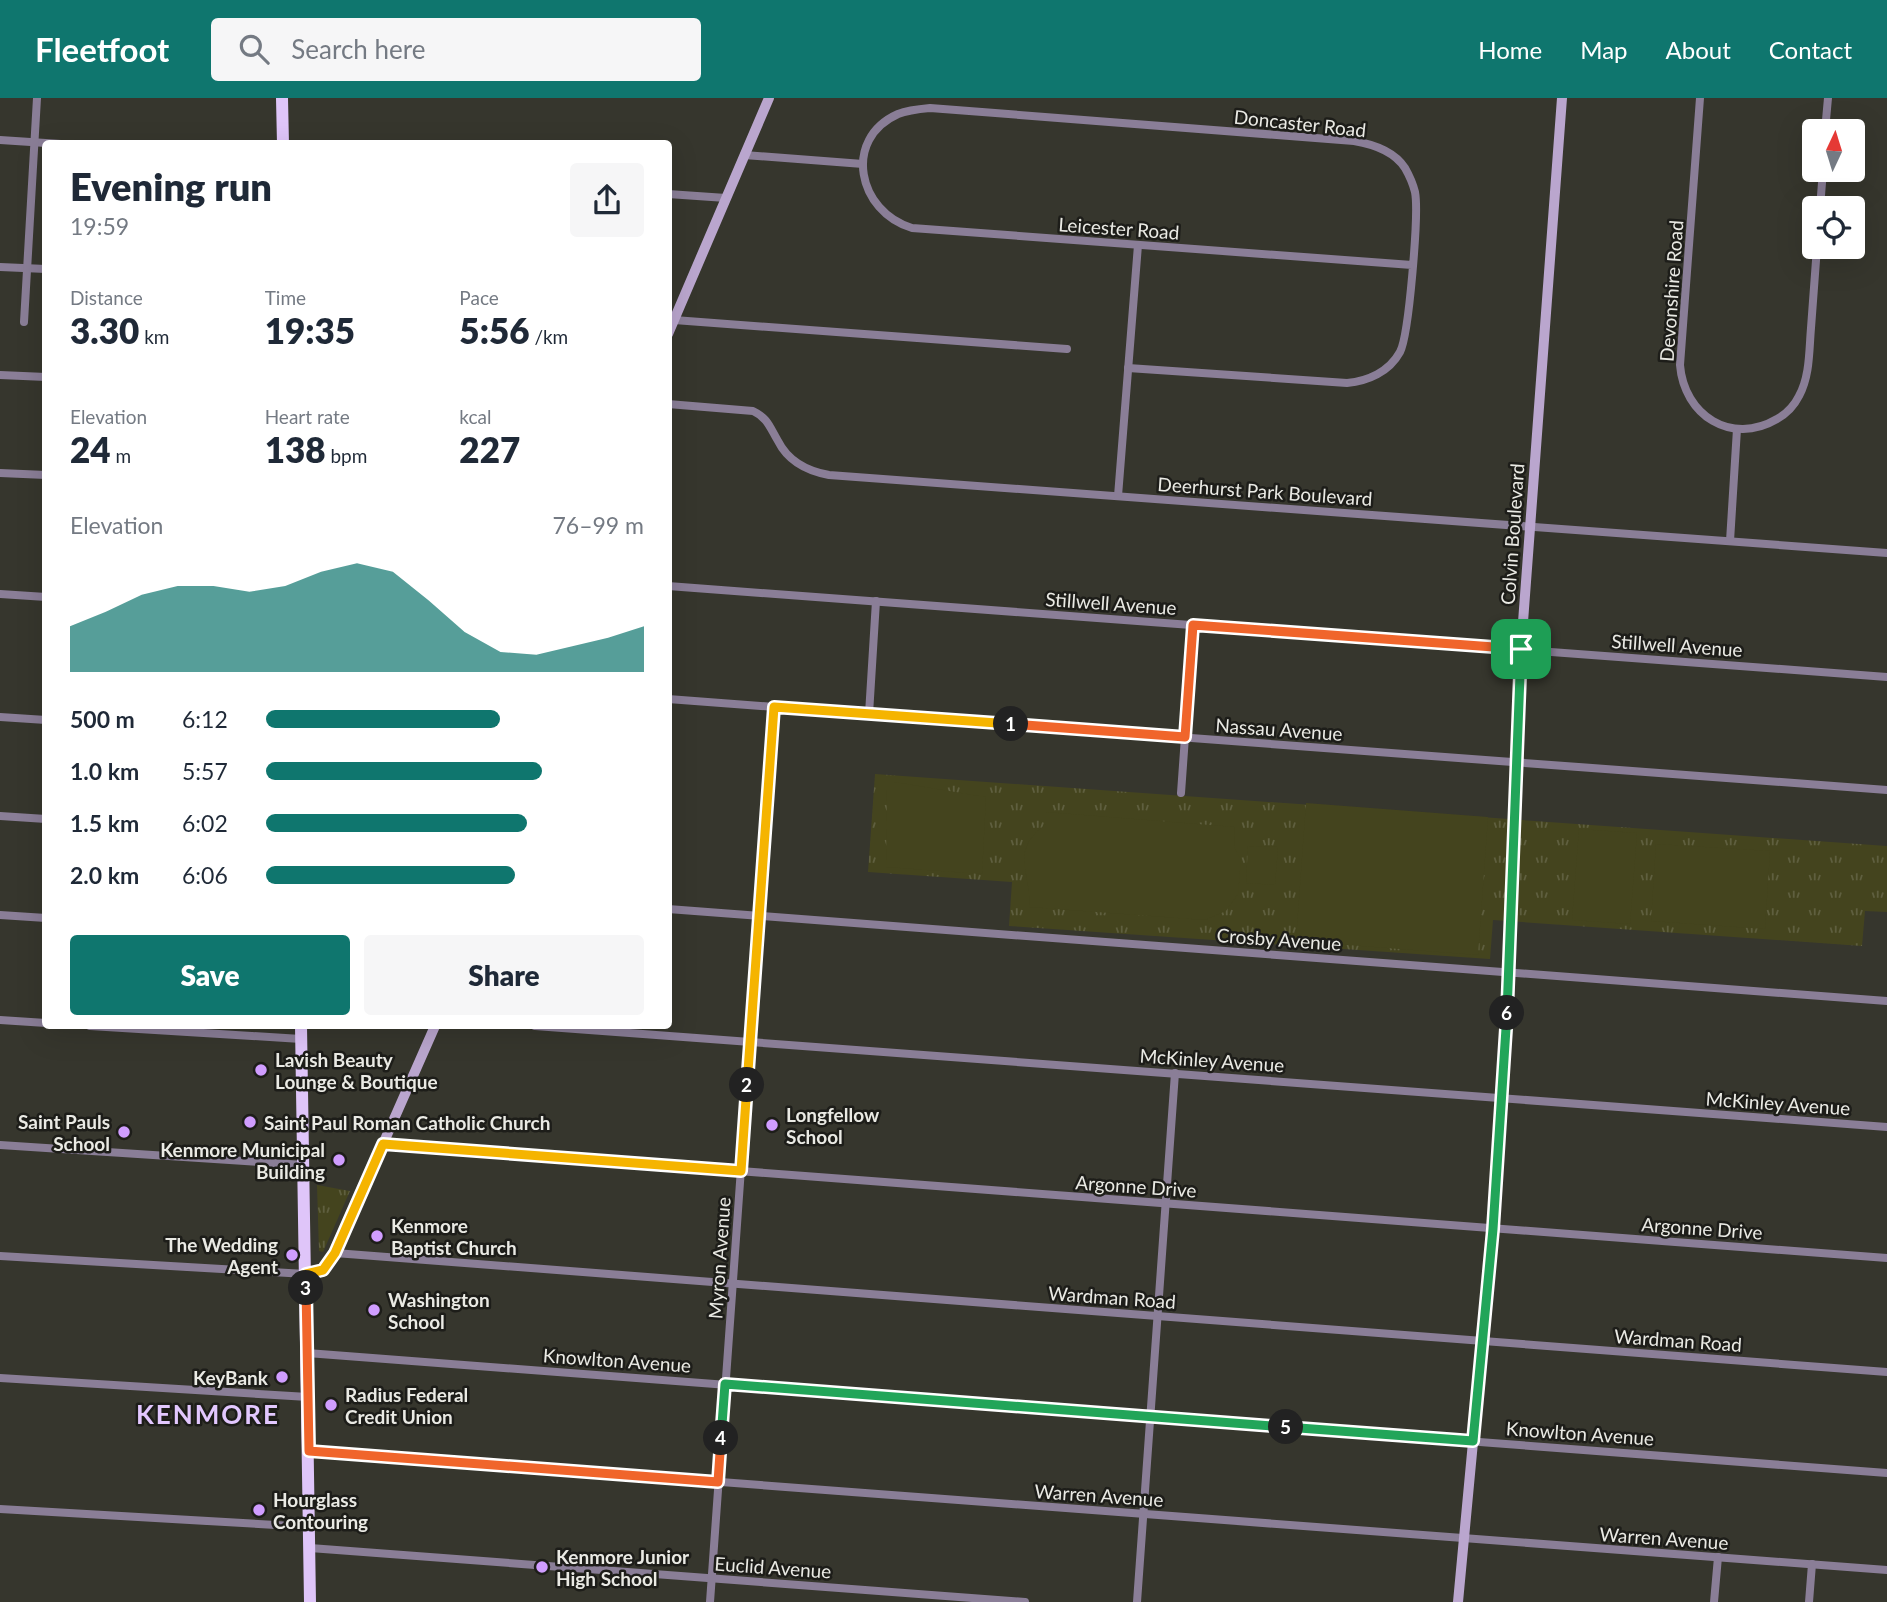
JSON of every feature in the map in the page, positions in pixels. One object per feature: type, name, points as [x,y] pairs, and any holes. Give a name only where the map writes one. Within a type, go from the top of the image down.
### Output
[{"type":"main road","points":[[282,98],[283,140]]},
{"type":"main road","points":[[301,1029],[310,1602]]},
{"type":"street","points":[[24,322],[37,98]]},
{"type":"street","points":[[769,98],[674,313],[1067,349]]},
{"type":"street","name":"Colvin Boulevard","points":[[1458,1602],[1503,1098],[1521,649],[1562,98]]},
{"type":"street","name":"Devonshire Road","points":[[1700,98],[1681,377],[1687,395],[1700,411],[1718,424],[1737,429]]},
{"type":"street","points":[[1826,119],[1828,98]]},
{"type":"street","name":"Doncaster Road","points":[[863,164],[869,141],[882,125],[906,111],[930,108],[1364,143],[1400,162],[1410,177],[1416,206],[1405,340],[1395,360],[1387,368],[1368,379],[1347,383],[1128,368]]},
{"type":"street","points":[[0,140],[42,143]]},
{"type":"street","points":[[744,155],[863,164]]},
{"type":"street","name":"Leicester Road","points":[[863,164],[866,185],[881,211],[902,225],[922,229],[1412,265]]},
{"type":"street","points":[[672,194],[726,198]]},
{"type":"street","points":[[1118,496],[1138,245]]},
{"type":"street","points":[[1730,541],[1737,429],[1770,423],[1789,409],[1799,396],[1807,372],[1816,259]]},
{"type":"street","points":[[0,267],[42,269]]},
{"type":"street","points":[[0,375],[42,377]]},
{"type":"street","name":"Deerhurst Park Boulevard","points":[[672,404],[753,411],[761,414],[789,457],[819,473],[1887,553]]},
{"type":"street","points":[[0,473],[42,475]]},
{"type":"street","name":"Stillwell Avenue","points":[[672,586],[1887,677]]},
{"type":"street","points":[[0,594],[42,597]]},
{"type":"street","points":[[869,713],[876,601]]},
{"type":"street","points":[[1181,793],[1193,625]]},
{"type":"street","name":"Nassau Avenue","points":[[672,699],[1887,790]]},
{"type":"street","name":"Myron Avenue","points":[[710,1602],[774,707]]},
{"type":"street","points":[[0,717],[42,720]]},
{"type":"street","points":[[0,816],[42,819]]},
{"type":"street","name":"Crosby Avenue","points":[[672,909],[1887,1001]]},
{"type":"street","points":[[0,915],[42,918]]},
{"type":"street","points":[[0,1020],[42,1023]]},
{"type":"street","points":[[139,1029],[301,1039]]},
{"type":"street","points":[[0,1256],[306,1274],[323,1270],[335,1253],[434,1029]]},
{"type":"street","name":"McKinley Avenue","points":[[578,1029],[1887,1127]]},
{"type":"street","points":[[1137,1602],[1175,1073]]},
{"type":"street","name":"Argonne Drive","points":[[383,1144],[1887,1258]]},
{"type":"street","points":[[0,1145],[304,1165]]},
{"type":"street","name":"Wardman Road","points":[[335,1253],[1887,1372]]},
{"type":"street","name":"Knowlton Avenue","points":[[307,1353],[1887,1473]]},
{"type":"street","points":[[0,1378],[308,1397]]},
{"type":"street","name":"Warren Avenue","points":[[309,1451],[1887,1570]]},
{"type":"street","points":[[0,1509],[310,1527]]},
{"type":"street","name":"Euclid Avenue","points":[[310,1548],[1025,1602]]},
{"type":"street","points":[[1714,1602],[1718,1558]]},
{"type":"street","points":[[1809,1602],[1812,1564]]},
{"type":"green space","points":[[875,774],[1887,846],[1887,912],[1865,911],[1862,946],[1493,920],[1490,959],[1009,926],[1012,882],[868,872]]},
{"type":"green space","points":[[894,782],[986,797],[982,874],[886,867],[887,788]]},
{"type":"green space","points":[[1306,803],[1488,817],[1478,955],[1296,941]]},
{"type":"green space","points":[[1046,812],[1235,827],[1234,847],[1241,860],[1238,894],[1226,911],[1205,920],[1029,907],[1025,854],[1034,834],[1046,824]]},
{"type":"green space","points":[[1579,829],[1637,833],[1630,924],[1572,920]]},
{"type":"green space","points":[[1656,844],[1770,851],[1765,929],[1651,921]]},
{"type":"green space","points":[[1248,846],[1278,847],[1275,885],[1246,883]]},
{"type":"green space","points":[[317,1185],[350,1191],[323,1252],[319,1251]]},
{"type":"place","name":"Lavish Beauty Lounge & Boutique","points":[[261,1070]]},
{"type":"place","name":"Saint Paul Roman Catholic Church","points":[[250,1122]]},
{"type":"place","name":"Longfellow School","points":[[772,1125]]},
{"type":"place","name":"Saint Pauls School","points":[[124,1132]]},
{"type":"place","name":"Kenmore Municipal Building","points":[[339,1160]]},
{"type":"place","name":"Kenmore Baptist Church","points":[[377,1236]]},
{"type":"place","name":"The Wedding Agent","points":[[292,1255]]},
{"type":"place","name":"Washington School","points":[[374,1310]]},
{"type":"place","name":"KeyBank","points":[[282,1377]]},
{"type":"place","name":"Radius Federal Credit Union","points":[[331,1405]]},
{"type":"place","name":"Hourglass Contouring","points":[[259,1510]]},
{"type":"place","name":"Kenmore Junior High School","points":[[542,1567]]},
{"type":"district","name":"KENMORE","points":[[208,1414]]},
{"type":"route","points":[[1193,625],[1521,649],[1503,1098],[1473,1441],[725,1384],[718,1482],[309,1451],[306,1274],[323,1270],[335,1253],[383,1144],[741,1171],[774,707],[1185,737],[1193,625]]}]
